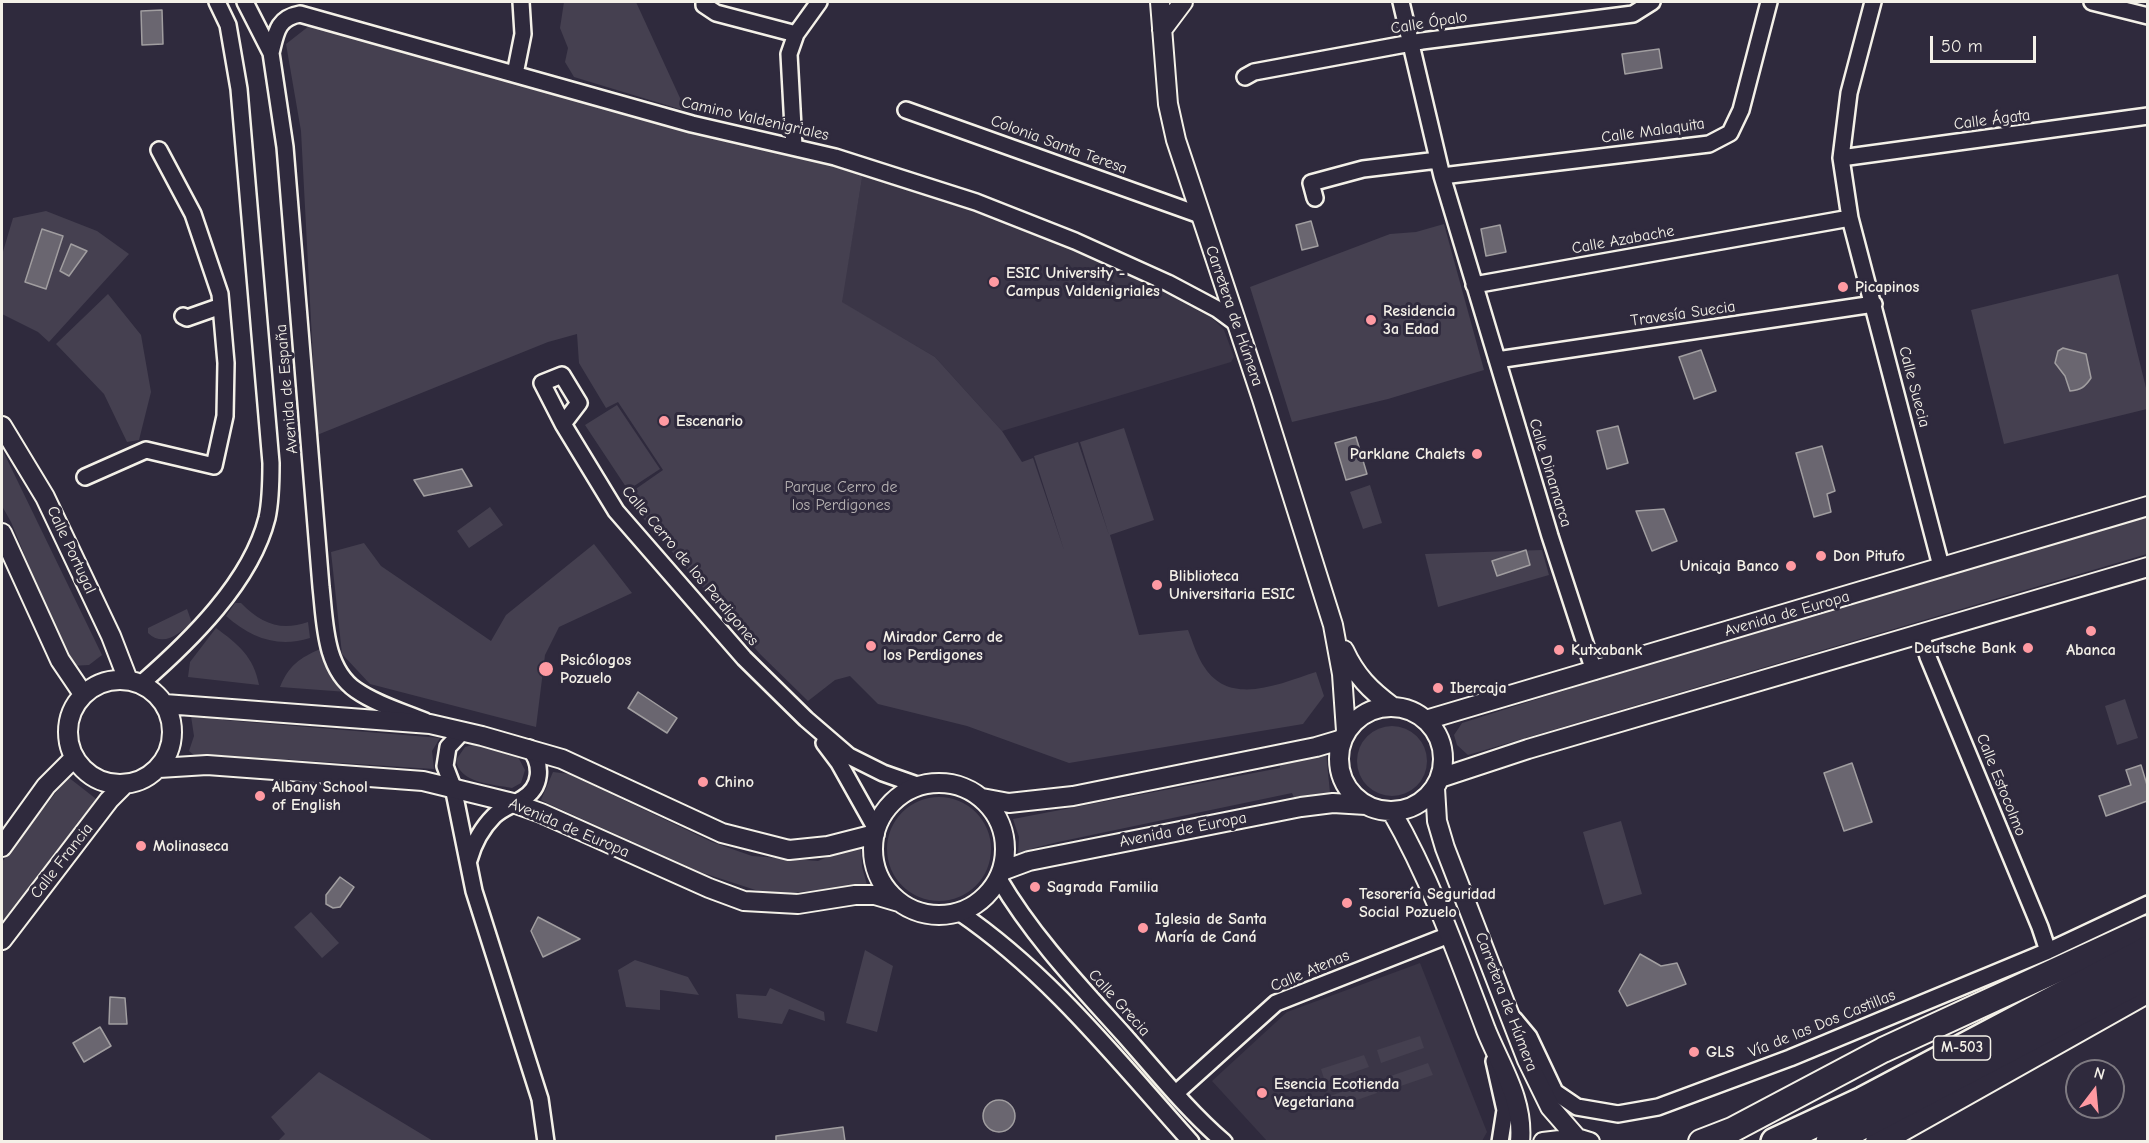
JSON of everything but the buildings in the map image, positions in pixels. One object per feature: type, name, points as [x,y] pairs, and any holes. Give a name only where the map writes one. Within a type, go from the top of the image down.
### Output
[{"type":"highway","name":"M-503","points":[[1701,1142],[1732,1130],[1883,1050],[2148,928]]},
{"type":"highway","name":"M-503","points":[[1774,1142],[1863,1101],[2148,950]]},
{"type":"highway","name":"M-503","points":[[1830,1142],[2148,975]]},
{"type":"highway","name":"M-503","points":[[1878,1142],[2148,990]]},
{"type":"street","name":"Avenida de España","points":[[135,682],[174,657],[192,638],[246,567],[264,528],[270,498],[272,463],[239,89],[228,25],[217,2]]},
{"type":"street","name":"Avenida de España","points":[[245,2],[271,53],[285,147],[321,587],[329,646],[344,678],[356,690],[430,724]]},
{"type":"street","points":[[515,74],[523,34],[521,2]]},
{"type":"street","points":[[704,2],[704,5],[716,13],[796,34]]},
{"type":"street","points":[[794,146],[789,54],[796,34],[819,2]]},
{"type":"street","name":"Carretera de Húmera","points":[[1160,2],[1168,104],[1200,215],[1333,625],[1355,673],[1368,689],[1393,707]]},
{"type":"street","points":[[1162,30],[1183,2]]},
{"type":"street","points":[[1401,2],[1442,176],[1474,285]]},
{"type":"street","name":"Calle Ópalo","points":[[1245,77],[1254,72],[1412,43],[1633,14],[1652,2]]},
{"type":"street","name":"Calle Malaquita","points":[[1442,176],[1709,144],[1730,133],[1741,110],[1769,2]]},
{"type":"street","points":[[1850,218],[1841,158],[1849,93],[1873,2]]},
{"type":"street","points":[[2092,2],[2148,16]]},
{"type":"street","name":"Camino Valdenigriales","points":[[271,53],[278,24],[288,16],[300,14],[692,124],[794,146],[870,168],[1020,218],[1168,283],[1217,309],[1236,323]]},
{"type":"street","name":"Colonia Santa Teresa","points":[[906,110],[1200,215]]},
{"type":"street","name":"Calle Ágata","points":[[1841,158],[2148,116]]},
{"type":"street","points":[[93,469],[146,450],[214,466],[225,416],[226,363],[220,294],[194,214],[159,150]]},
{"type":"street","points":[[1315,198],[1311,183],[1363,169],[1438,160]]},
{"type":"street","name":"Calle Azabache","points":[[1474,285],[1850,218]]},
{"type":"street","name":"Calle Suecia","points":[[1850,218],[1941,566]]},
{"type":"street","name":"Calle Dinamarca","points":[[1474,285],[1594,671]]},
{"type":"street","name":"Travesía Suecia","points":[[1497,360],[1874,304]]},
{"type":"street","points":[[183,315],[187,318],[221,306]]},
{"type":"street","name":"Calle Cerro de los Perdigones","points":[[563,424],[616,511],[744,658],[806,719],[849,756],[883,773],[920,786]]},
{"type":"street","name":"Calle Portugal","points":[[2,426],[45,496],[135,682]]},
{"type":"street","name":"Avenida de Europa","points":[[1426,720],[2148,506]]},
{"type":"street","points":[[2,533],[60,660],[83,694]]},
{"type":"street","points":[[1438,783],[1496,758],[2148,567]]},
{"type":"street","name":"Carretera de Húmera","points":[[1333,625],[1342,674],[1345,735]]},
{"type":"street","name":"Calle Estocolmo","points":[[1922,633],[1928,657],[2036,916],[2048,951]]},
{"type":"street","points":[[104,682],[135,682],[155,692],[165,704],[171,716],[172,743],[159,768],[144,779],[125,784],[110,783],[84,770],[75,758],[69,745],[69,719],[83,694],[104,682]]},
{"type":"street","points":[[165,704],[430,724],[462,731],[562,759],[722,833],[747,842],[789,850],[806,849],[875,832]]},
{"type":"street","points":[[1393,707],[1410,710],[1426,720],[1436,732],[1442,746],[1444,762],[1438,783],[1424,801],[1408,809],[1392,812],[1366,806],[1344,784],[1339,769],[1339,753],[1345,735],[1359,718],[1375,709],[1393,707]]},
{"type":"street","name":"Calle Cerro de los Perdigones","points":[[806,719],[839,763],[875,832]]},
{"type":"street","points":[[462,731],[448,747],[445,766],[453,787],[468,863],[484,923],[540,1099],[546,1142]]},
{"type":"street","points":[[981,798],[1001,824],[1005,848],[1000,875],[989,894],[975,905],[959,912],[938,915],[917,912],[899,902],[885,888],[877,871],[873,853],[875,832],[892,802],[920,786],[952,784],[981,798],[1009,803],[1073,796],[1316,747],[1345,735]]},
{"type":"street","points":[[468,863],[474,843],[496,814],[531,793],[538,777],[538,764],[528,748]]},
{"type":"street","points":[[2,847],[46,786],[75,758]]},
{"type":"street","name":"Avenida de Europa","points":[[159,768],[207,765],[423,781],[513,803],[744,901],[798,904],[855,895],[874,895],[899,902]]},
{"type":"street","name":"Carretera de Húmera","points":[[1438,783],[1437,821],[1445,848],[1527,1060],[1550,1107],[1583,1140]]},
{"type":"street","name":"Calle Francia","points":[[2,940],[109,800],[125,784]]},
{"type":"street","name":"Avenida de Europa","points":[[1000,875],[1029,861],[1303,807],[1333,802],[1366,806]]},
{"type":"street","name":"Carretera de Húmera","points":[[1392,812],[1417,858],[1488,1035],[1513,1086],[1522,1126],[1520,1142]]},
{"type":"street","name":"Calle Grecia","points":[[1000,875],[1017,910],[1043,944],[1176,1093],[1224,1142]]},
{"type":"street","name":"Vía de las Dos Castillas","points":[[1510,1013],[1529,1037],[1555,1092],[1577,1107],[1618,1114],[1658,1107],[1790,1058],[2048,951],[2148,904]]},
{"type":"street","points":[[959,912],[992,934],[1062,1000],[1191,1142]]},
{"type":"street","name":"Calle Atenas","points":[[1176,1093],[1276,1003],[1449,934]]},
{"type":"street","points":[[1488,1035],[1505,1110],[1500,1142]]},
{"type":"street","points":[[1543,1142],[1583,1140]]},
{"type":"shaded area","points":[[162,10],[163,44],[142,45],[141,11]]},
{"type":"shaded area","points":[[1659,49],[1662,68],[1625,74],[1622,54]]},
{"type":"shaded area","name":"ESIC University - Campus Valdenigriales","points":[[863,172],[1003,220],[1102,262],[1206,312],[1224,330],[1234,357],[1231,362],[1002,431],[935,357],[841,302]]},
{"type":"shaded area","points":[[1311,221],[1318,246],[1302,250],[1296,225]]},
{"type":"shaded area","points":[[1500,225],[1506,252],[1486,256],[1481,229]]},
{"type":"shaded area","points":[[42,229],[63,236],[46,289],[25,282]]},
{"type":"shaded area","points":[[71,244],[87,251],[69,276],[60,271]]},
{"type":"shaded area","points":[[2063,348],[2086,354],[2091,378],[2080,389],[2070,391],[2065,376],[2055,363],[2058,351]]},
{"type":"shaded area","points":[[1701,350],[1716,391],[1694,399],[1679,357]]},
{"type":"shaded area","points":[[1618,426],[1628,463],[1607,469],[1597,431]]},
{"type":"shaded area","points":[[1356,437],[1367,474],[1346,480],[1335,443]]},
{"type":"shaded area","points":[[1822,446],[1835,491],[1827,494],[1831,512],[1814,517],[1796,453]]},
{"type":"shaded area","points":[[462,469],[472,486],[424,496],[414,480]]},
{"type":"shaded area","points":[[1664,509],[1677,541],[1652,551],[1636,511]]},
{"type":"shaded area","points":[[1526,550],[1530,565],[1497,576],[1492,561]]},
{"type":"shaded area","points":[[638,692],[677,718],[667,733],[628,708]]},
{"type":"shaded area","points":[[1852,763],[1872,822],[1844,831],[1824,773]]},
{"type":"shaded area","points":[[2141,765],[2147,785],[2147,801],[2106,816],[2099,796],[2131,785],[2126,770]]},
{"type":"shaded area","points":[[340,877],[354,887],[340,907],[333,908],[326,904],[326,895]]},
{"type":"shaded area","points":[[538,917],[580,939],[543,957],[531,931]]},
{"type":"shaded area","points":[[1640,954],[1661,966],[1677,963],[1686,984],[1627,1006],[1619,991]]},
{"type":"shaded area","points":[[1420,963],[1487,1132],[1482,1141],[1267,1141],[1212,1081],[1287,1012]]},
{"type":"shaded area","points":[[110,997],[125,998],[127,1024],[109,1024]]},
{"type":"shaded area","points":[[100,1027],[111,1046],[84,1062],[73,1043]]},
{"type":"shaded area","points":[[999,1100],[1010,1105],[1015,1116],[1010,1127],[999,1132],[988,1127],[983,1116],[988,1105]]},
{"type":"shaded area","points":[[843,1127],[845,1141],[776,1141],[776,1136]]},
{"type":"green space","points":[[564,2],[636,2],[686,111],[574,77],[565,62],[568,48],[560,28]]},
{"type":"green space","name":"Parque Cerro de los Perdigones","points":[[309,26],[863,172],[842,302],[935,357],[1002,431],[1022,462],[1033,458],[1064,550],[1034,456],[1078,442],[1109,535],[1080,442],[1124,428],[1154,520],[1110,535],[1139,635],[1188,630],[1205,668],[1216,680],[1228,687],[1257,689],[1316,672],[1324,696],[1303,724],[1069,763],[967,726],[878,704],[850,676],[835,680],[808,701],[760,654],[637,511],[630,493],[663,470],[618,402],[606,408],[579,363],[577,334],[548,342],[317,435],[301,131],[286,44]]},
{"type":"green space","points":[[46,211],[97,231],[129,254],[49,342],[38,332],[2,314],[2,255],[13,218]]},
{"type":"green space","points":[[1444,224],[1484,370],[1388,399],[1292,422],[1250,287],[1390,234],[1416,232]]},
{"type":"green space","points":[[2118,274],[2147,392],[2147,409],[2004,444],[1971,310]]},
{"type":"green space","points":[[108,294],[141,335],[151,392],[139,440],[127,442],[104,394],[56,344]]},
{"type":"green space","points":[[617,405],[660,469],[628,490],[585,425]]},
{"type":"green space","points":[[2,449],[102,655],[89,665],[70,666],[11,522],[2,506]]},
{"type":"green space","points":[[1370,485],[1382,523],[1363,529],[1350,492]]},
{"type":"green space","points":[[490,507],[503,525],[469,548],[457,531]]},
{"type":"green space","points":[[2147,513],[2147,554],[1468,755],[1457,745],[1454,735],[1462,723],[2001,552]]},
{"type":"green space","points":[[364,543],[381,566],[491,641],[506,615],[594,544],[632,593],[559,627],[545,655],[536,727],[370,684],[342,654],[331,552]]},
{"type":"green space","points":[[1542,550],[1549,575],[1438,607],[1425,554]]},
{"type":"green space","points":[[235,603],[241,603],[256,616],[271,624],[289,626],[308,622],[310,638],[286,642],[255,635],[226,616]]},
{"type":"green space","points":[[187,609],[192,623],[177,635],[160,639],[148,633],[148,628]]},
{"type":"green space","points":[[216,628],[244,652],[257,675],[259,685],[188,677],[190,662]]},
{"type":"green space","points":[[320,649],[325,663],[347,692],[280,687],[287,673],[296,663]]},
{"type":"green space","points":[[2125,699],[2138,738],[2117,745],[2105,706]]},
{"type":"green space","points":[[196,712],[223,713],[223,720],[440,738],[432,751],[434,769],[218,755],[216,760],[199,759],[189,751],[194,736],[191,716]]},
{"type":"green space","points":[[1392,726],[1411,732],[1421,742],[1427,761],[1421,780],[1411,790],[1392,796],[1373,790],[1363,780],[1357,761],[1363,742],[1373,732]]},
{"type":"green space","points":[[473,745],[518,757],[525,770],[521,783],[512,788],[478,781],[463,774],[456,760],[465,747]]},
{"type":"green space","points":[[1326,752],[1330,793],[1295,800],[1292,793],[1058,842],[1018,855],[1019,837],[1013,819],[1280,768],[1280,762]]},
{"type":"green space","points":[[553,772],[569,774],[712,842],[752,856],[818,861],[861,843],[862,867],[867,885],[771,895],[700,872],[541,800]]},
{"type":"green space","points":[[68,777],[100,802],[2,927],[2,862]]},
{"type":"green space","points":[[939,797],[959,801],[976,812],[987,829],[991,849],[987,869],[976,886],[959,897],[939,901],[919,897],[902,886],[891,869],[887,849],[891,829],[902,812],[919,801]]},
{"type":"green space","points":[[1621,821],[1642,894],[1604,905],[1583,832]]},
{"type":"green space","points":[[311,912],[339,943],[322,958],[294,927]]},
{"type":"green space","points":[[865,950],[893,966],[877,1032],[846,1023]]},
{"type":"green space","points":[[635,960],[688,977],[699,995],[660,990],[660,1010],[626,1007],[618,970]]},
{"type":"green space","points":[[770,988],[824,1012],[825,1021],[789,1009],[782,1024],[738,1018],[736,994],[766,996]]},
{"type":"green space","points":[[1420,1036],[1424,1048],[1381,1063],[1377,1050]]},
{"type":"green space","points":[[1364,1055],[1369,1067],[1325,1082],[1321,1069]]},
{"type":"green space","points":[[1428,1063],[1433,1075],[1389,1090],[1385,1078]]},
{"type":"green space","points":[[319,1072],[433,1141],[278,1141],[285,1134],[271,1117]]},
{"type":"green space","points":[[1373,1081],[1377,1093],[1334,1108],[1330,1096]]},
{"type":"place","name":"ESIC University - Campus Valdenigriales","points":[[994,282]]},
{"type":"place","name":"Picapinos","points":[[1843,287]]},
{"type":"place","name":"Residencia 3a Edad","points":[[1371,320]]},
{"type":"place","name":"Escenario","points":[[664,421]]},
{"type":"place","name":"Parklane Chalets","points":[[1477,454]]},
{"type":"place","name":"Don Pitufo","points":[[1821,556]]},
{"type":"place","name":"Unicaja Banco","points":[[1791,566]]},
{"type":"place","name":"Bliblioteca Universitaria ESIC","points":[[1157,585]]},
{"type":"place","name":"Abanca","points":[[2091,631]]},
{"type":"place","name":"Mirador Cerro de los Perdigones","points":[[871,646]]},
{"type":"place","name":"Deutsche Bank","points":[[2028,648]]},
{"type":"place","name":"Kutxabank","points":[[1559,650]]},
{"type":"place","name":"Psicólogos Pozuelo","points":[[546,669]]},
{"type":"place","name":"Ibercaja","points":[[1438,688]]},
{"type":"place","name":"Chino","points":[[703,782]]},
{"type":"place","name":"Albany School of English","points":[[260,796]]},
{"type":"place","name":"Molinaseca","points":[[141,846]]},
{"type":"place","name":"Sagrada Familia","points":[[1035,887]]},
{"type":"place","name":"Tesorería Seguridad Social Pozuelo","points":[[1347,903]]},
{"type":"place","name":"Iglesia de Santa María de Caná","points":[[1143,928]]},
{"type":"place","name":"GLS","points":[[1694,1052]]},
{"type":"place","name":"Esencia Ecotienda Vegetariana","points":[[1262,1093]]}]
